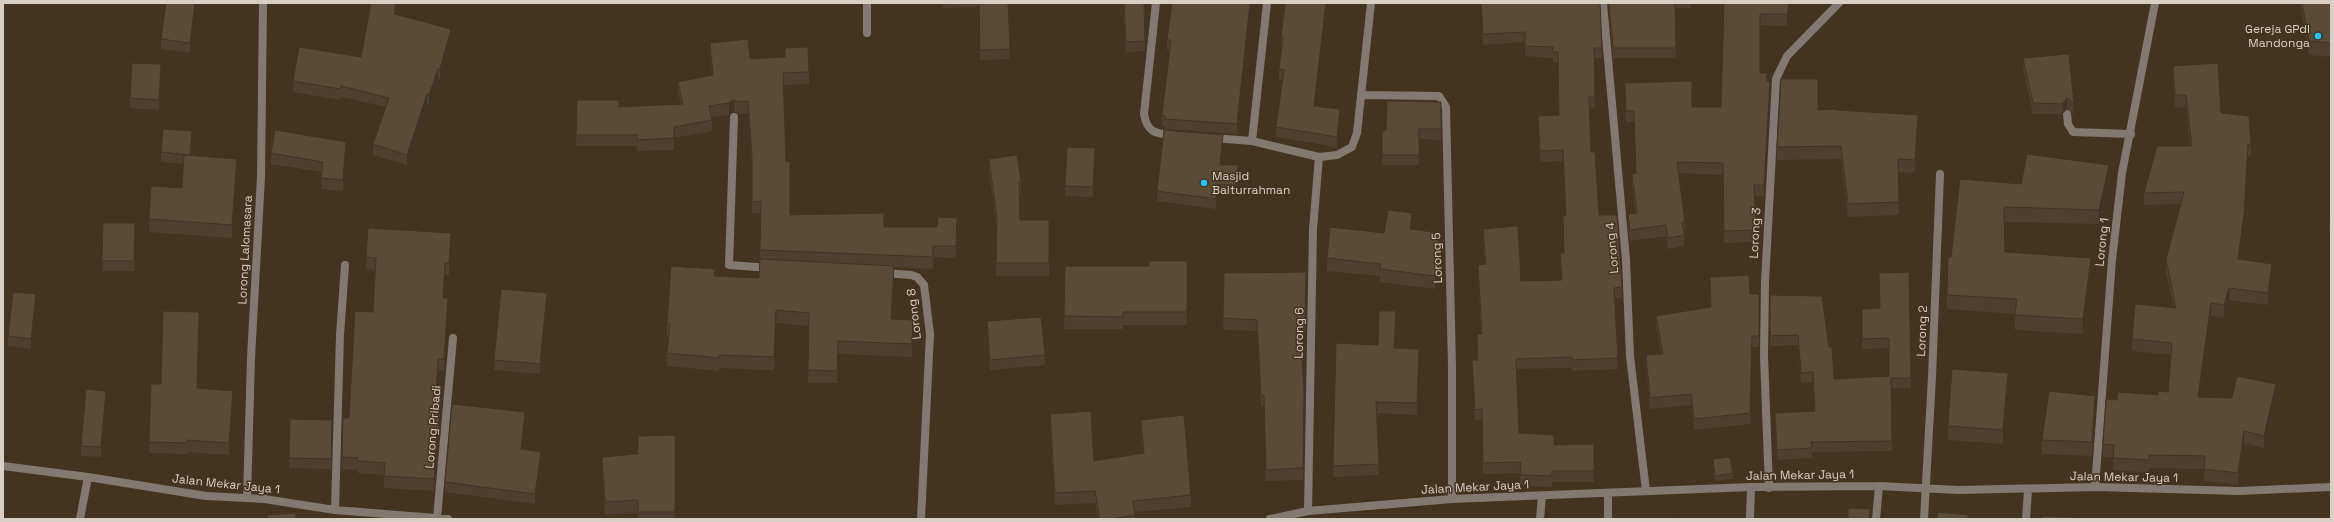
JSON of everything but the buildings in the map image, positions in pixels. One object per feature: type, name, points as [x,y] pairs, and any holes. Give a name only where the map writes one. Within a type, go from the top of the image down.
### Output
[{"type":"street","name":"Lorong Lalomasara","points":[[247,498],[251,358],[261,177],[263,3]]},
{"type":"street","points":[[867,3],[867,33]]},
{"type":"street","points":[[1156,3],[1144,114],[1146,124],[1151,130],[1161,134],[1184,136]]},
{"type":"street","points":[[1252,140],[1267,3]]},
{"type":"street","points":[[1206,137],[1252,140],[1319,157],[1336,155],[1352,147],[1357,133],[1371,3]]},
{"type":"street","name":"Lorong 4","points":[[1603,3],[1626,260],[1630,356],[1646,491]]},
{"type":"street","name":"Lorong 3","points":[[1768,488],[1764,356],[1764,282],[1776,79],[1787,56],[1839,3]]},
{"type":"street","name":"Lorong 1","points":[[2095,487],[2112,260],[2122,173],[2131,134],[2155,3]]},
{"type":"street","name":"Lorong 5","points":[[1361,95],[1439,96],[1446,107],[1452,366],[1452,500]]},
{"type":"street","points":[[2067,114],[2068,124],[2073,132],[2131,134]]},
{"type":"street","points":[[734,117],[729,265],[781,269]]},
{"type":"street","name":"Lorong 6","points":[[1308,511],[1314,229],[1319,157]]},
{"type":"street","name":"Lorong 2","points":[[1924,519],[1940,174]]},
{"type":"street","points":[[335,510],[340,335],[345,265]]},
{"type":"street","name":"Lorong 8","points":[[873,273],[912,275],[917,277],[924,285],[930,334],[921,519]]},
{"type":"street","name":"Lorong Pribadi","points":[[437,518],[453,338]]},
{"type":"street","name":"Jalan Mekar Jaya 1","points":[[3,466],[88,477],[206,496],[247,498],[335,510],[448,519]]},
{"type":"street","points":[[80,519],[88,477]]},
{"type":"street","name":"Jalan Mekar Jaya 1","points":[[1270,519],[1308,511],[1452,500],[1751,487],[1879,486],[1926,489],[2028,490],[2095,487],[2239,491],[2331,487]]},
{"type":"street","points":[[1876,519],[1879,486]]},
{"type":"street","points":[[1750,519],[1751,487]]},
{"type":"street","points":[[2026,519],[2028,490]]},
{"type":"street","points":[[1608,494],[1608,519]]},
{"type":"street","points":[[1540,519],[1542,496]]},
{"type":"place","name":"Gereja GPdI Mandonga","points":[[2318,36]]},
{"type":"place","name":"Masjid Baiturrahman","points":[[1204,183]]}]
